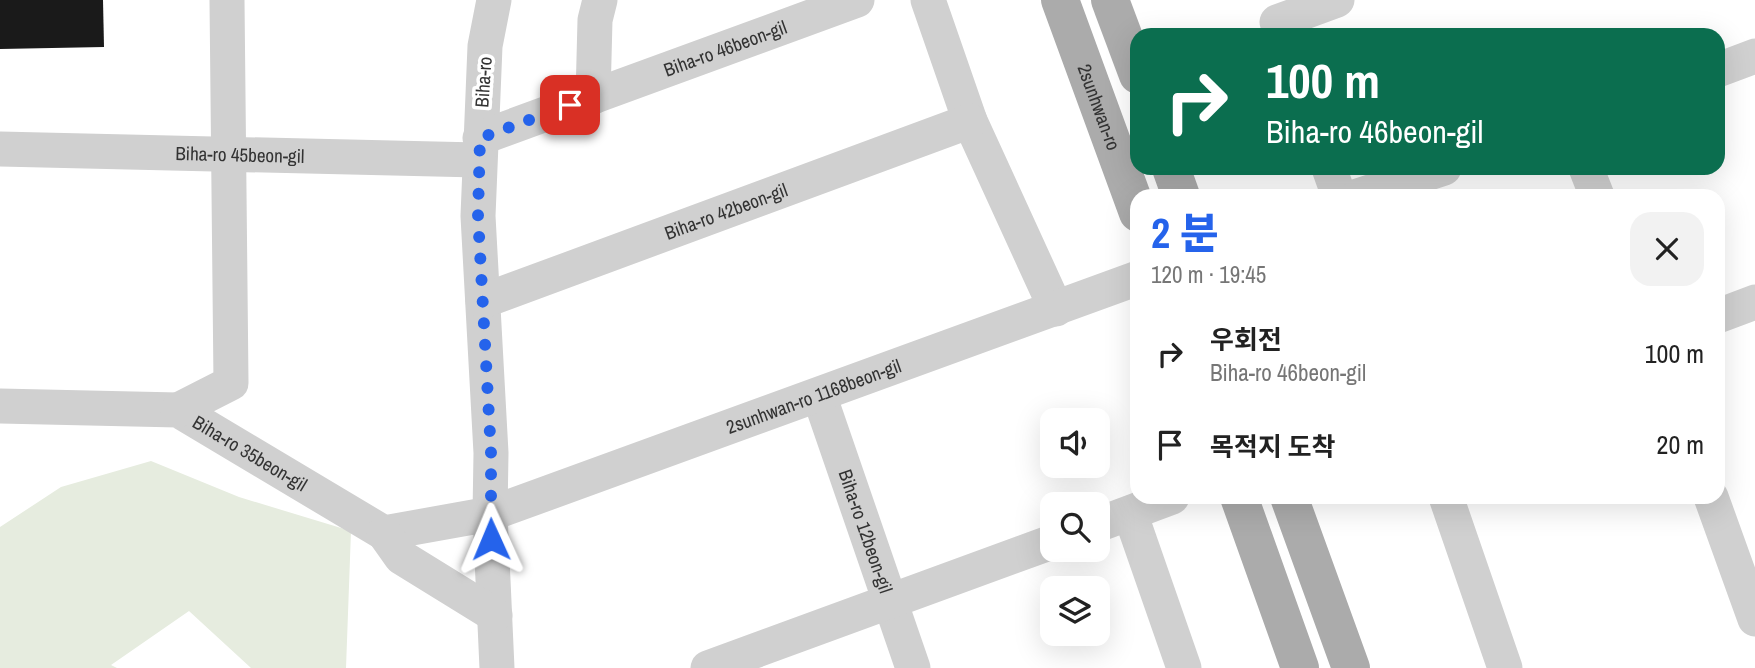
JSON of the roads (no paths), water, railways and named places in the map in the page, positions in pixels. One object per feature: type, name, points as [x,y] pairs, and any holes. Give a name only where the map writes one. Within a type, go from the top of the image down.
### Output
[{"type":"main road","name":"2sunhwan-ro","points":[[1060,0],[1130,192]]},
{"type":"main road","points":[[1110,0],[1130,54]]},
{"type":"main road","points":[[1241,504],[1300,668]]},
{"type":"main road","points":[[1291,504],[1350,668]]},
{"type":"street","points":[[178,410],[231,383],[227,0]]},
{"type":"street","name":"Biha-ro","points":[[494,0],[485,46],[479,149],[497,668]]},
{"type":"street","points":[[593,97],[595,20],[600,0]]},
{"type":"street","name":"Biha-ro 46beon-gil","points":[[479,149],[593,97],[858,0]]},
{"type":"street","points":[[928,0],[970,121],[1056,309]]},
{"type":"street","points":[[1276,19],[1337,0]]},
{"type":"street","points":[[1725,67],[1755,56]]},
{"type":"street","name":"Biha-ro 42beon-gil","points":[[483,301],[970,121]]},
{"type":"street","name":"Biha-ro 45beon-gil","points":[[0,149],[227,154],[479,149]]},
{"type":"street","points":[[1380,189],[1422,175]]},
{"type":"street","name":"2sunhwan-ro 1168beon-gil","points":[[490,514],[1130,281]]},
{"type":"street","points":[[1725,313],[1755,302]]},
{"type":"street","name":"Biha-ro 12beon-gil","points":[[819,395],[914,668]]},
{"type":"street","name":"Biha-ro 35beon-gil","points":[[0,406],[178,410],[384,533]]},
{"type":"street","points":[[1110,520],[1154,504]]},
{"type":"street","points":[[1448,504],[1506,668]]},
{"type":"street","points":[[1714,504],[1755,620]]},
{"type":"street","points":[[1130,513],[1184,668]]},
{"type":"street","points":[[490,514],[384,533],[401,557],[495,615]]},
{"type":"street","points":[[708,668],[1040,546]]}]
